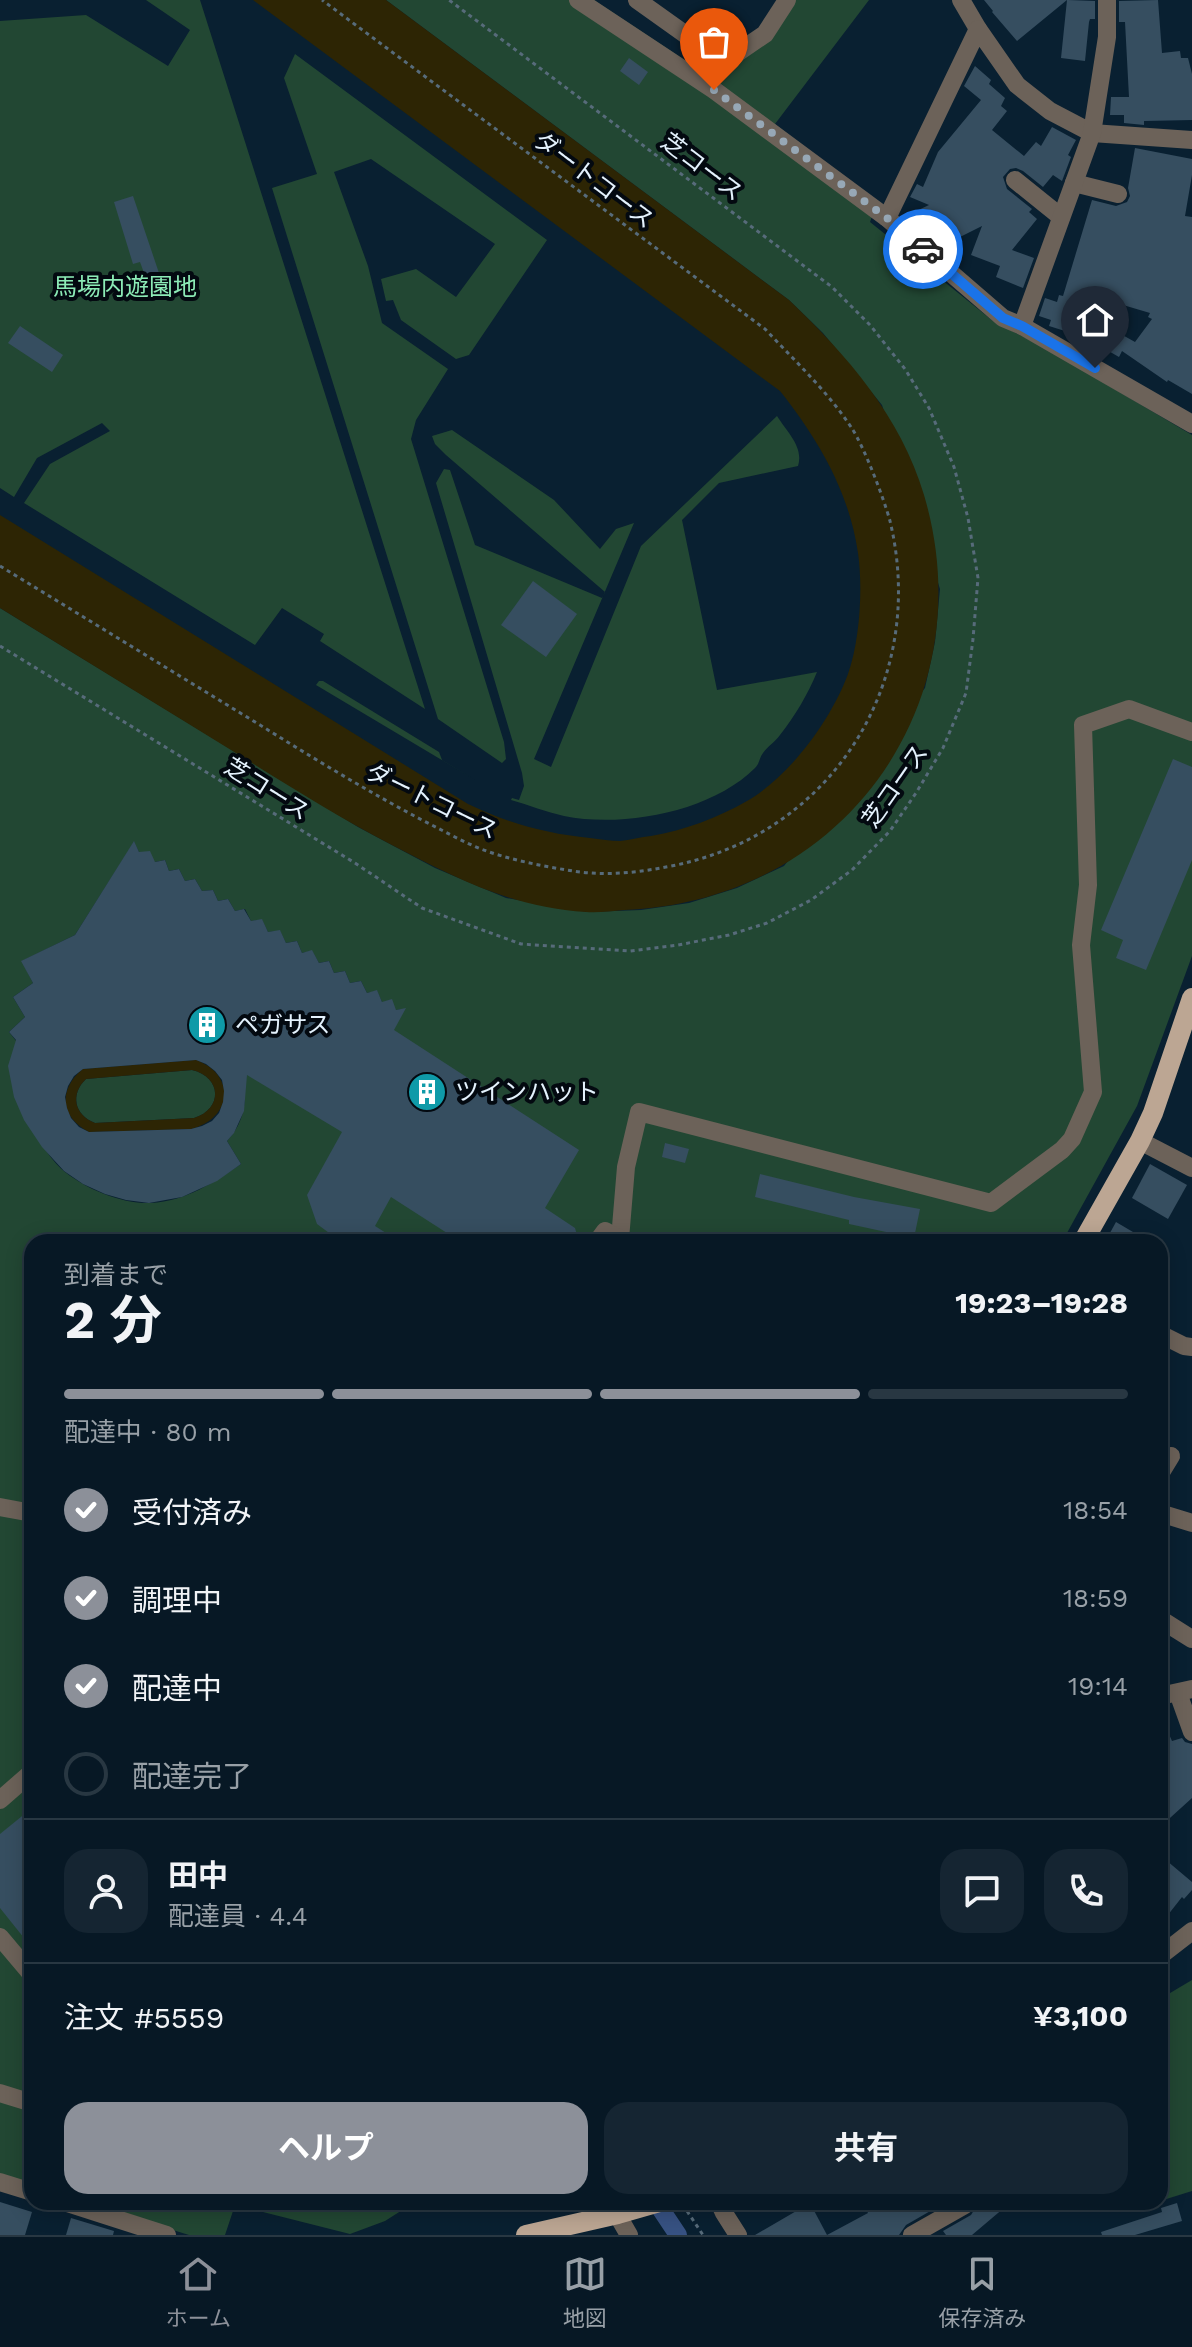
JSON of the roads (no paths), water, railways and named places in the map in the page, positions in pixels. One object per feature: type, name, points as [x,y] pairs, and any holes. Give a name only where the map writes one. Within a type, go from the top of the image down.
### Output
[{"type":"main road","points":[[1088,1234],[1153,1113],[1191,1006]]},
{"type":"main road","points":[[526,2235],[616,2210]]},
{"type":"street","points":[[578,0],[714,90],[887,218],[1003,318],[1192,424]]},
{"type":"street","points":[[637,0],[724,62],[765,34],[787,0]]},
{"type":"street","points":[[961,0],[1017,85],[1050,111],[1092,133],[1192,140]]},
{"type":"street","points":[[1022,326],[1092,133],[1107,37],[1107,0]]},
{"type":"street","points":[[887,218],[978,29]]},
{"type":"street","points":[[1015,180],[1061,217]]},
{"type":"street","points":[[1074,183],[1118,194]]},
{"type":"street","points":[[621,1234],[626,1167],[639,1112],[991,1203],[1062,1150],[1072,1139],[1093,1092],[1081,945],[1088,885],[1083,725],[1129,709],[1192,732]]},
{"type":"street","points":[[1140,1141],[1192,1168]]},
{"type":"street","points":[[1168,1338],[1192,1347]]},
{"type":"street","points":[[1168,1461],[1171,1456]]},
{"type":"street","points":[[0,1507],[24,1512]]},
{"type":"street","points":[[1168,1516],[1192,1523]]},
{"type":"street","points":[[1168,1624],[1192,1639]]},
{"type":"street","points":[[1177,1693],[1192,1732]]},
{"type":"street","points":[[0,1800],[24,1779]]},
{"type":"street","points":[[1168,1950],[1192,1931]]},
{"type":"street","points":[[0,1937],[24,1966]]},
{"type":"street","points":[[0,2093],[24,2100]]},
{"type":"street","points":[[0,2182],[24,2190]]},
{"type":"street","points":[[89,2210],[167,2235]]},
{"type":"street","points":[[620,2210],[629,2235]]},
{"type":"street","points":[[723,2210],[738,2235]]},
{"type":"street","points":[[912,2235],[956,2210]]},
{"type":"waterway","points":[[661,2210],[678,2235]]},
{"type":"place","name":"ペガサス","points":[[207,1025]]},
{"type":"place","name":"ツインハット","points":[[427,1092]]},
{"type":"park label","name":"馬場内遊園地","points":[[125,287]]}]
